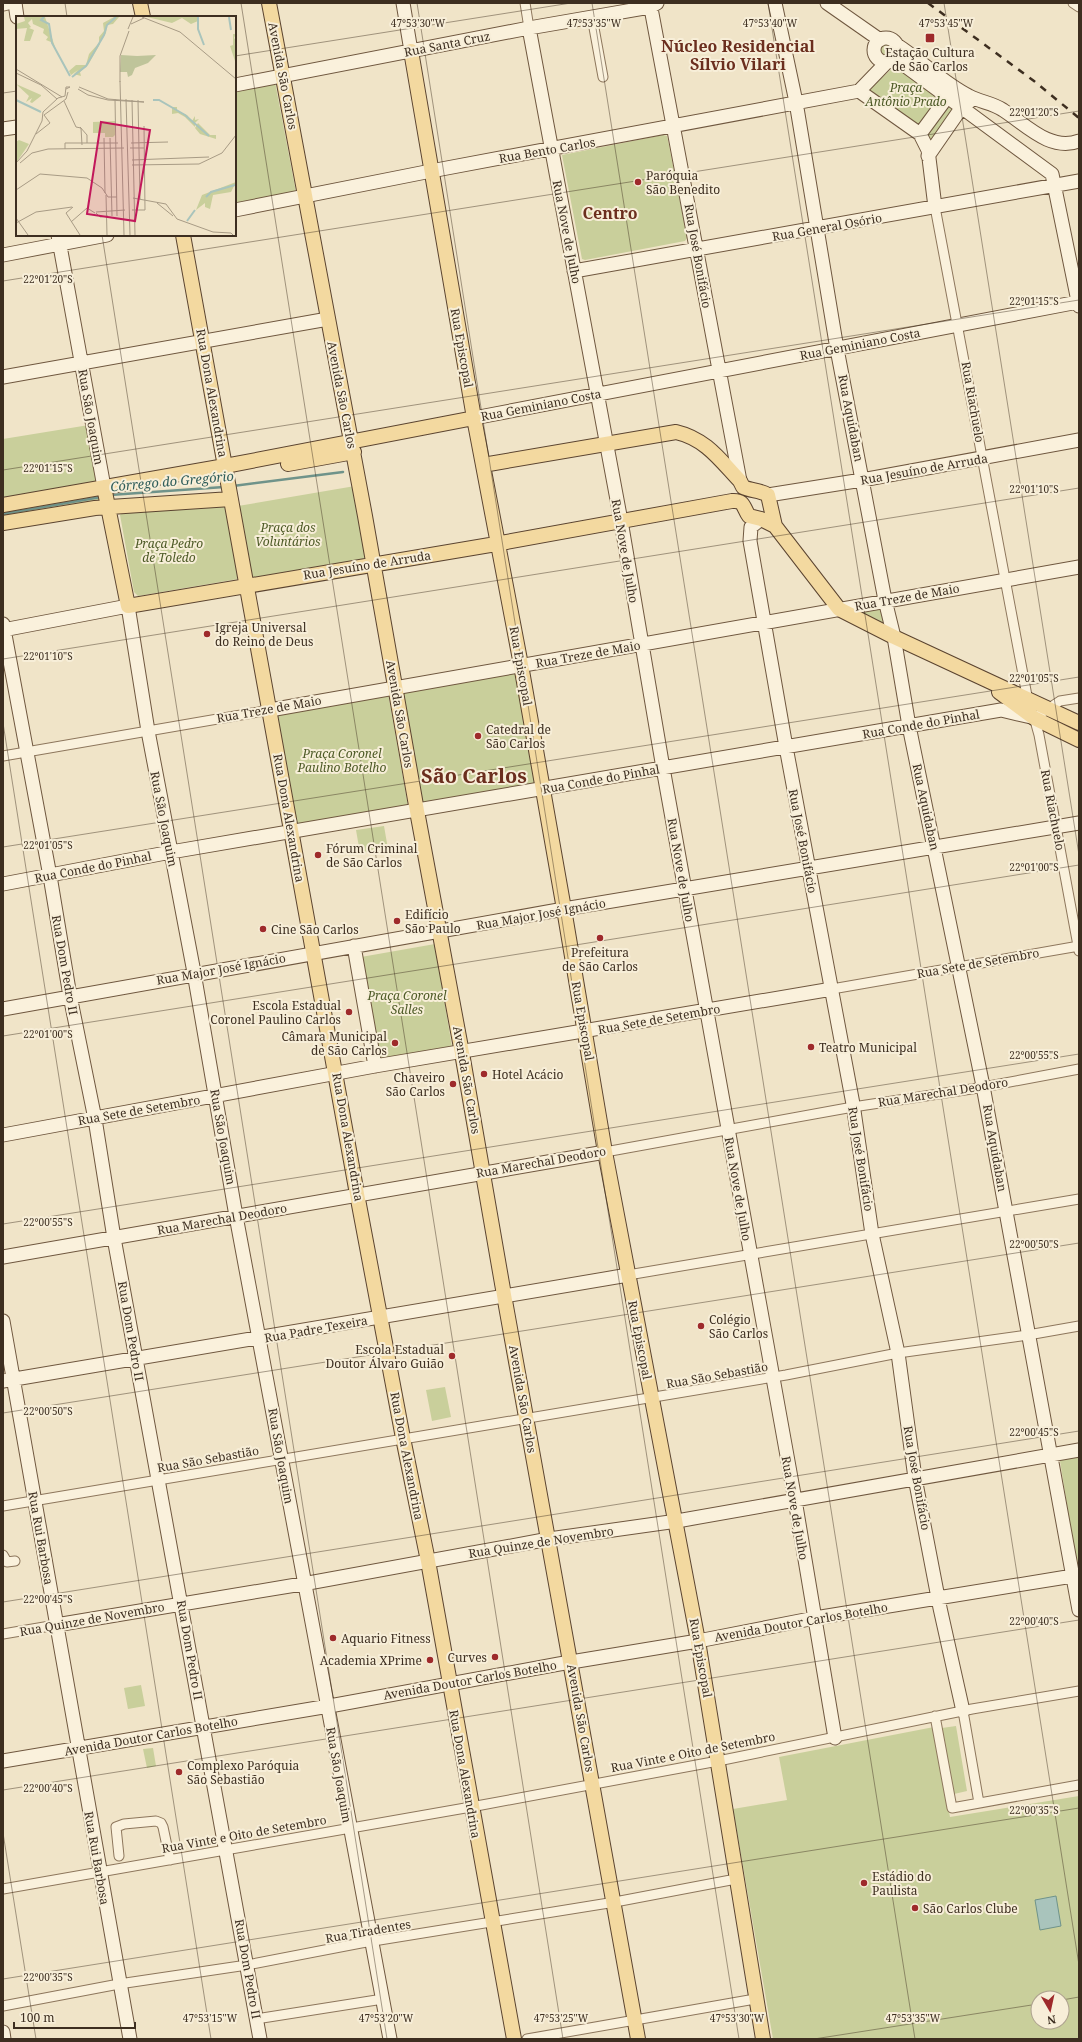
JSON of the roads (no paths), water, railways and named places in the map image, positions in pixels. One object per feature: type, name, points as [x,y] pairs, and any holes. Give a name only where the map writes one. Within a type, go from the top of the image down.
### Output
[{"type":"main road","points":[[16,3],[18,16]]},
{"type":"main road","points":[[140,3],[143,16]]},
{"type":"main road","name":"Avenida São Carlos","points":[[269,3],[353,448],[526,1418],[615,1902],[638,2039]]},
{"type":"main road","name":"Rua Episcopal","points":[[403,3],[474,418],[521,665],[605,1152],[698,1641],[763,2039]]},
{"type":"main road","name":"Rua Aquidaban","points":[[775,3],[796,102],[837,349],[885,600],[894,637],[910,726],[983,1086],[1028,1336],[1076,1576],[1079,1610]]},
{"type":"main road","points":[[827,3],[880,40],[888,39],[949,84],[970,97],[998,107],[1038,135],[1059,143],[1077,143]]},
{"type":"main road","name":"Rua Santa Cruz","points":[[236,84],[411,52],[653,4]]},
{"type":"main road","name":"Rua José Bonifácio","points":[[653,4],[672,126],[698,250],[718,370],[740,481]]},
{"type":"main road","name":"Rua Nove de Julho","points":[[529,28],[621,521],[684,890],[707,1010],[835,1738]]},
{"type":"main road","points":[[880,40],[875,46],[875,54],[880,60],[904,65],[1052,174],[1079,303]]},
{"type":"main road","points":[[897,45],[897,56],[859,91],[920,134],[928,150],[928,156]]},
{"type":"main road","name":"Rua Bento Carlos","points":[[236,210],[431,171],[859,91]]},
{"type":"main road","points":[[920,134],[948,96]]},
{"type":"main road","points":[[928,156],[962,107],[970,102],[998,107]]},
{"type":"main road","points":[[3,129],[16,127]]},
{"type":"main road","name":"Rua Riachuelo","points":[[928,156],[935,207]]},
{"type":"main road","name":"Rua General Osório","points":[[574,271],[1079,181]]},
{"type":"main road","points":[[3,255],[59,240],[97,236]]},
{"type":"main road","name":"Rua Dona Alexandrina","points":[[183,236],[380,1318],[428,1561],[491,1923],[514,2039]]},
{"type":"main road","name":"Rua São Joaquim","points":[[59,240],[106,497],[128,606],[148,731],[194,974],[236,1216],[282,1458],[349,1828],[390,2039]]},
{"type":"main road","name":"Rua Geminiano Costa","points":[[3,505],[106,497],[228,483],[353,448],[474,418],[718,370],[1079,303]]},
{"type":"main road","points":[[3,377],[328,319]]},
{"type":"main road","points":[[484,465],[676,432],[691,436],[701,442],[740,481],[742,487],[750,490],[761,491],[766,507],[775,526],[839,609],[894,637],[1079,723]]},
{"type":"main road","name":"Rua Jesuíno de Arruda","points":[[3,628],[247,585],[497,544],[732,501],[739,501],[742,503],[749,516],[766,507],[862,480],[1079,440]]},
{"type":"main road","points":[[3,523],[106,497],[228,483]]},
{"type":"main road","name":"Rua José Bonifácio","points":[[766,507],[751,527],[750,541],[786,747],[853,1107],[872,1234],[898,1353],[916,1478],[938,1598],[963,1711]]},
{"type":"main road","name":"Rua Treze de Maio","points":[[270,710],[885,600],[1079,567]]},
{"type":"main road","name":"Rua Dom Pedro II","points":[[3,628],[28,752],[70,996],[95,1119],[114,1238],[227,1850],[260,2039]]},
{"type":"main road","points":[[976,675],[1034,718],[1079,740]]},
{"type":"main road","name":"Rua Conde do Pinhal","points":[[3,884],[171,852],[1000,710],[1034,718]]},
{"type":"main road","name":"Rua Major José Ignácio","points":[[3,1009],[314,952],[1079,823]]},
{"type":"main road","points":[[354,946],[375,1066]]},
{"type":"main road","name":"Rua Sete de Setembro","points":[[3,1135],[375,1066],[462,1053],[832,989]]},
{"type":"main road","name":"Rua Marechal Deodoro","points":[[3,1257],[483,1172],[605,1152]]},
{"type":"main road","name":"Rua Padre Texeira","points":[[8,1381],[628,1275]]},
{"type":"main road","name":"Rua Rui Barbosa","points":[[3,1321],[8,1381],[34,1501],[130,2039]]},
{"type":"main road","name":"Rua Quinze de Novembro","points":[[56,1625],[305,1583],[548,1539],[676,1521],[1079,1450]]},
{"type":"main road","name":"Avenida Doutor Carlos Botelho","points":[[3,1761],[698,1641],[815,1618],[1076,1576]]},
{"type":"main road","points":[[3,2032],[4,2039]]},
{"type":"street","points":[[3,6],[16,3]]},
{"type":"street","name":"Rua Nove de Julho","points":[[525,3],[529,28]]},
{"type":"street","points":[[1073,3],[1079,7]]},
{"type":"street","points":[[592,17],[603,77]]},
{"type":"street","name":"Rua Riachuelo","points":[[935,207],[1027,698],[1039,735],[1079,947]]},
{"type":"street","points":[[1034,718],[1060,701],[1079,698]]},
{"type":"street","name":"Rua Treze de Maio","points":[[3,756],[270,710]]},
{"type":"street","name":"Rua Sete de Setembro","points":[[832,989],[1079,947]]},
{"type":"street","name":"Rua Marechal Deodoro","points":[[605,1152],[853,1107],[1079,1069]]},
{"type":"street","points":[[628,1275],[1079,1198]]},
{"type":"street","name":"Rua São Sebastião","points":[[3,1506],[282,1458],[771,1378],[898,1353],[1028,1336],[1079,1326]]},
{"type":"street","points":[[3,1555],[7,1562],[16,1561]]},
{"type":"street","name":"Rua Quinze de Novembro","points":[[3,1634],[56,1625]]},
{"type":"street","name":"Rua Vinte e Oito de Setembro","points":[[3,1889],[718,1761],[835,1738],[847,1733],[1079,1691]]},
{"type":"street","name":"Rua José Bonifácio","points":[[963,1711],[979,1803]]},
{"type":"street","points":[[936,1716],[952,1808],[1079,1785]]},
{"type":"street","points":[[119,1856],[116,1827],[124,1824],[156,1821],[161,1823],[163,1827],[170,1860]]},
{"type":"street","name":"Rua Tiradentes","points":[[3,2006],[119,1984],[247,1965],[372,1942],[615,1902],[736,1879]]},
{"type":"street","points":[[256,2019],[383,1999]]},
{"type":"street","points":[[527,2039],[756,1999]]},
{"type":"water","points":[[1056,1896],[1061,1926],[1040,1930],[1035,1900]]},
{"type":"waterway","name":"Córrego do Gregório","points":[[233,486],[343,472]]},
{"type":"waterway","name":"Córrego do Gregório","points":[[110,495],[224,487]]},
{"type":"waterway","name":"Córrego do Gregório","points":[[3,514],[101,497]]},
{"type":"railway","points":[[928,3],[1034,81],[1079,118]]},
{"type":"place","name":"Estação Cultura de São Carlos","points":[[930,38]]},
{"type":"place","name":"Paróquia São Benedito","points":[[638,182]]},
{"type":"place","name":"Igreja Universal do Reino de Deus","points":[[207,634]]},
{"type":"place","name":"Catedral de São Carlos","points":[[478,736]]},
{"type":"place","name":"Fórum Criminal de São Carlos","points":[[318,855]]},
{"type":"place","name":"Edifício São Paulo","points":[[397,921]]},
{"type":"place","name":"Cine São Carlos","points":[[263,929]]},
{"type":"place","name":"Prefeitura de São Carlos","points":[[600,938]]},
{"type":"place","name":"Escola Estadual Coronel Paulino Carlos","points":[[349,1012]]},
{"type":"place","name":"Câmara Municipal de São Carlos","points":[[395,1043]]},
{"type":"place","name":"Teatro Municipal","points":[[811,1047]]},
{"type":"place","name":"Hotel Acácio","points":[[484,1074]]},
{"type":"place","name":"Chaveiro São Carlos","points":[[453,1084]]},
{"type":"place","name":"Colégio São Carlos","points":[[701,1326]]},
{"type":"place","name":"Escola Estadual Doutor Álvaro Guião","points":[[452,1356]]},
{"type":"place","name":"Aquario Fitness","points":[[333,1638]]},
{"type":"place","name":"Curves","points":[[495,1657]]},
{"type":"place","name":"Academia XPrime","points":[[430,1660]]},
{"type":"place","name":"Complexo Paróquia São Sebastião","points":[[179,1772]]},
{"type":"place","name":"Estádio do Paulista","points":[[864,1883]]},
{"type":"place","name":"São Carlos Clube","points":[[915,1908]]},
{"type":"district","name":"Núcleo Residencial Sílvio Vilari","points":[[738,55]]},
{"type":"district","name":"Centro","points":[[610,213]]},
{"type":"district","name":"São Carlos","points":[[474,775]]},
{"type":"park label","name":"Praça Antônio Prado","points":[[906,94]]},
{"type":"park label","name":"Praça dos Voluntários","points":[[288,534]]},
{"type":"park label","name":"Praça Pedro de Toledo","points":[[169,550]]},
{"type":"park label","name":"Praça Coronel Paulino Botelho","points":[[342,760]]},
{"type":"park label","name":"Praça Coronel Salles","points":[[407,1002]]}]
